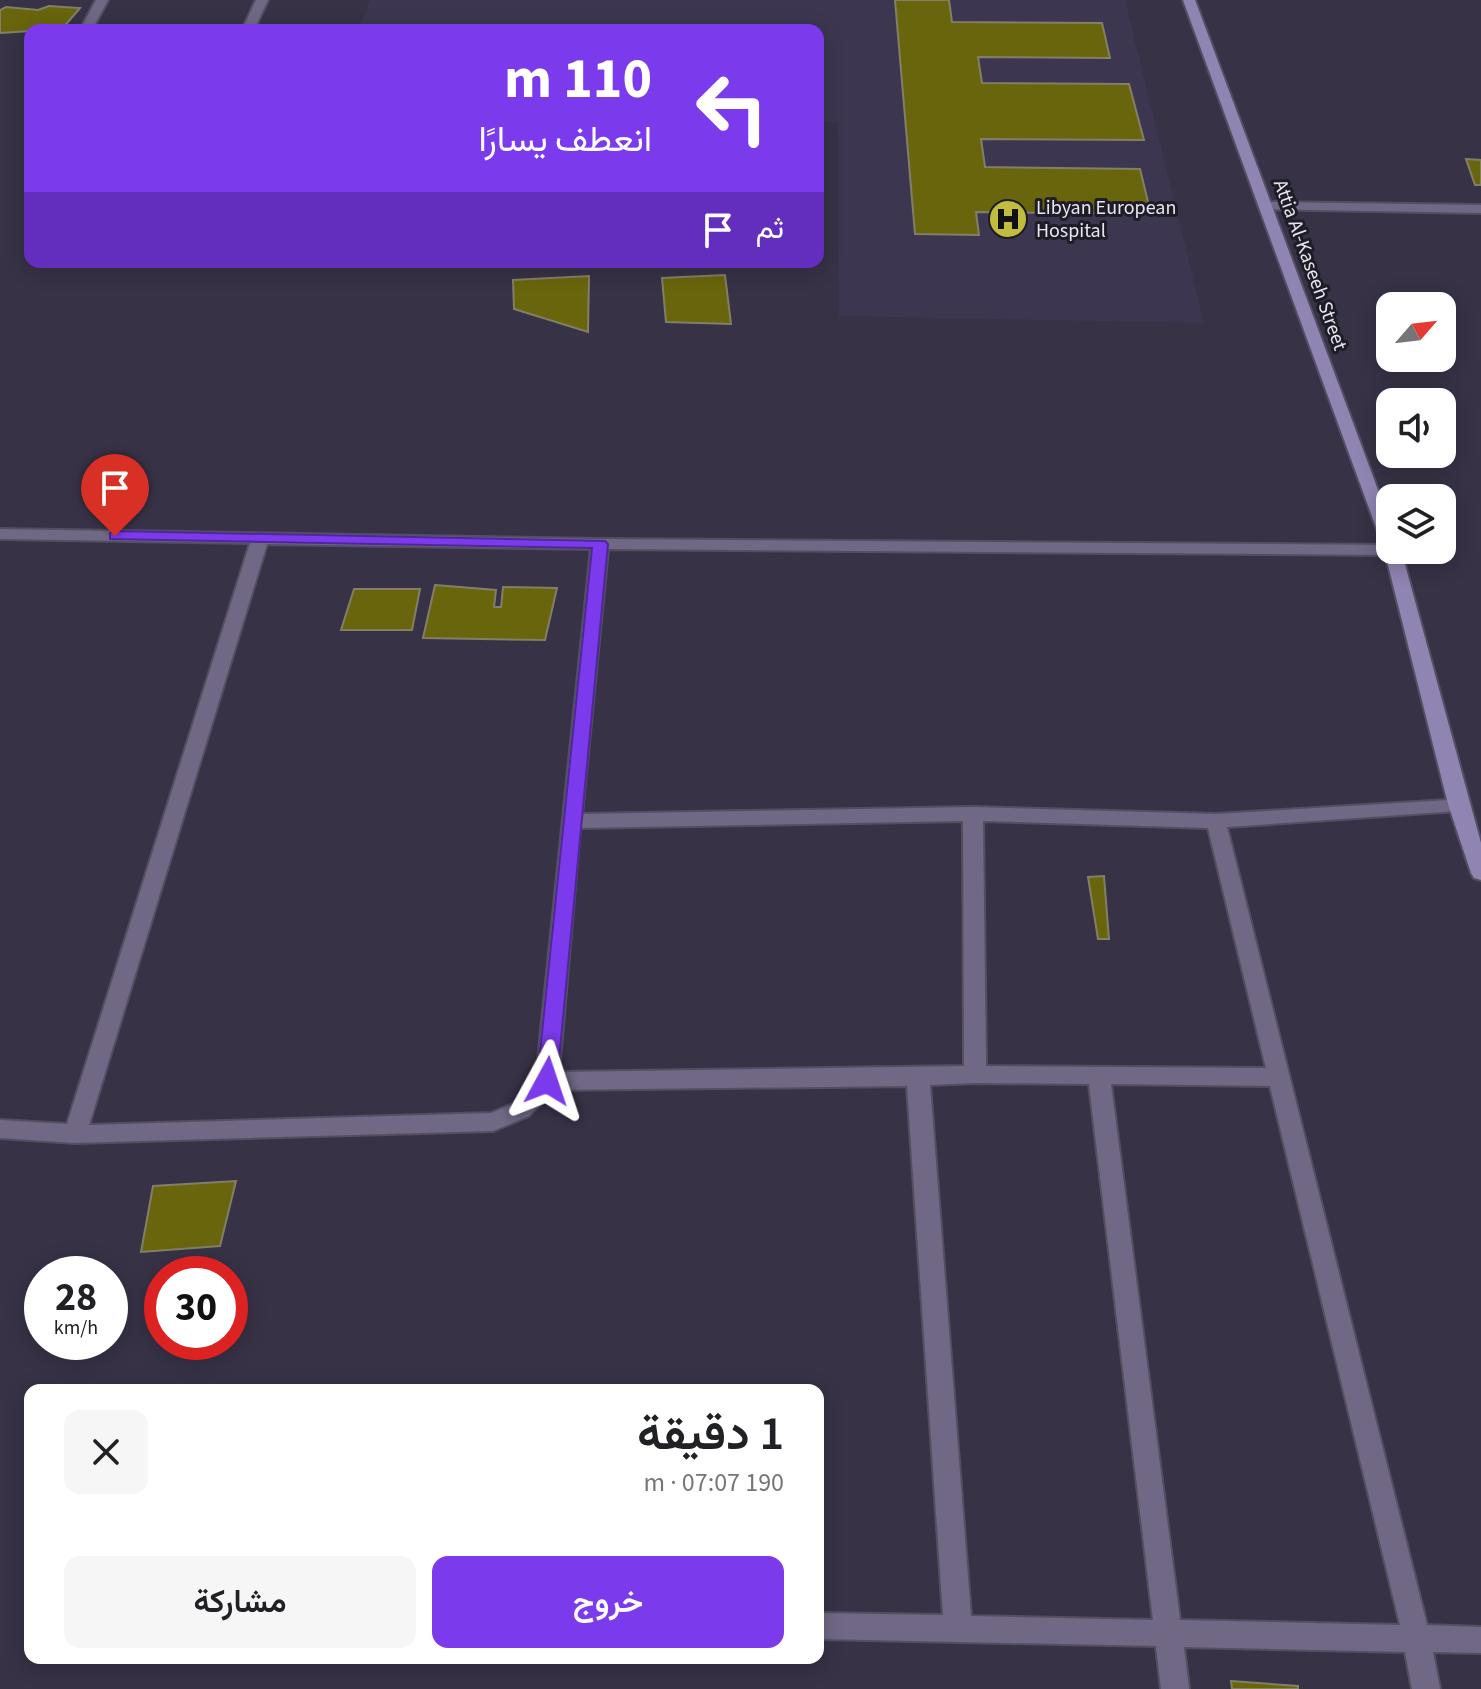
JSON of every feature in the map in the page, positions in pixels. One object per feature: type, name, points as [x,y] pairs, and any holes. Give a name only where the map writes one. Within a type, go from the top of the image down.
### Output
[{"type":"street","points":[[89,24],[102,0]]},
{"type":"street","points":[[251,24],[262,0]]},
{"type":"street","name":"Attia Al-Kaseeh Street","points":[[1189,0],[1376,507]]},
{"type":"street","points":[[1265,206],[1481,209]]},
{"type":"street","points":[[0,534],[600,544],[1376,548]]},
{"type":"street","points":[[75,1134],[260,538]]},
{"type":"street","points":[[0,1129],[75,1134],[493,1122],[521,1110],[547,1081],[600,544]]},
{"type":"street","name":"Attia Al-Kaseeh Street","points":[[1395,564],[1458,804],[1481,873]]},
{"type":"street","points":[[571,821],[973,814],[1216,821],[1458,804]]},
{"type":"street","points":[[973,814],[975,1074]]},
{"type":"street","points":[[1216,821],[1417,1639],[1426,1689]]},
{"type":"street","points":[[547,1081],[975,1074],[1279,1077]]},
{"type":"street","points":[[1099,1074],[1175,1689]]},
{"type":"street","points":[[918,1077],[958,1631]]},
{"type":"street","points":[[824,1626],[1481,1640]]},
{"type":"shaded area","name":"Libyan European Hospital","points":[[370,0],[1125,0],[1204,323],[839,316],[838,122],[824,122],[824,24],[360,24]]},
{"type":"building","points":[[895,0],[949,0],[952,22],[1102,23],[1110,58],[978,57],[982,83],[1129,84],[1144,140],[981,139],[985,167],[1140,169],[1151,214],[976,212],[979,235],[915,234]]},
{"type":"building","points":[[49,6],[80,8],[66,24],[24,24],[24,31],[0,33],[0,10],[6,7],[38,10]]},
{"type":"building","points":[[1466,159],[1481,160],[1481,185],[1475,185]]},
{"type":"building","points":[[725,275],[731,324],[666,322],[662,278]]},
{"type":"building","points":[[589,276],[588,332],[514,309],[513,280]]},
{"type":"building","points":[[435,585],[496,590],[494,607],[501,607],[503,587],[557,588],[545,640],[423,638]]},
{"type":"building","points":[[354,589],[420,589],[412,630],[341,630]]},
{"type":"building","points":[[1104,876],[1109,939],[1098,939],[1088,877]]},
{"type":"building","points":[[236,1181],[220,1246],[141,1252],[153,1186]]},
{"type":"building","points":[[1231,1681],[1298,1686],[1298,1689],[1232,1689]]},
{"type":"place","name":"Libyan European Hospital","points":[[1008,219]]},
{"type":"route","points":[[115,536],[600,544],[547,1081]]}]
